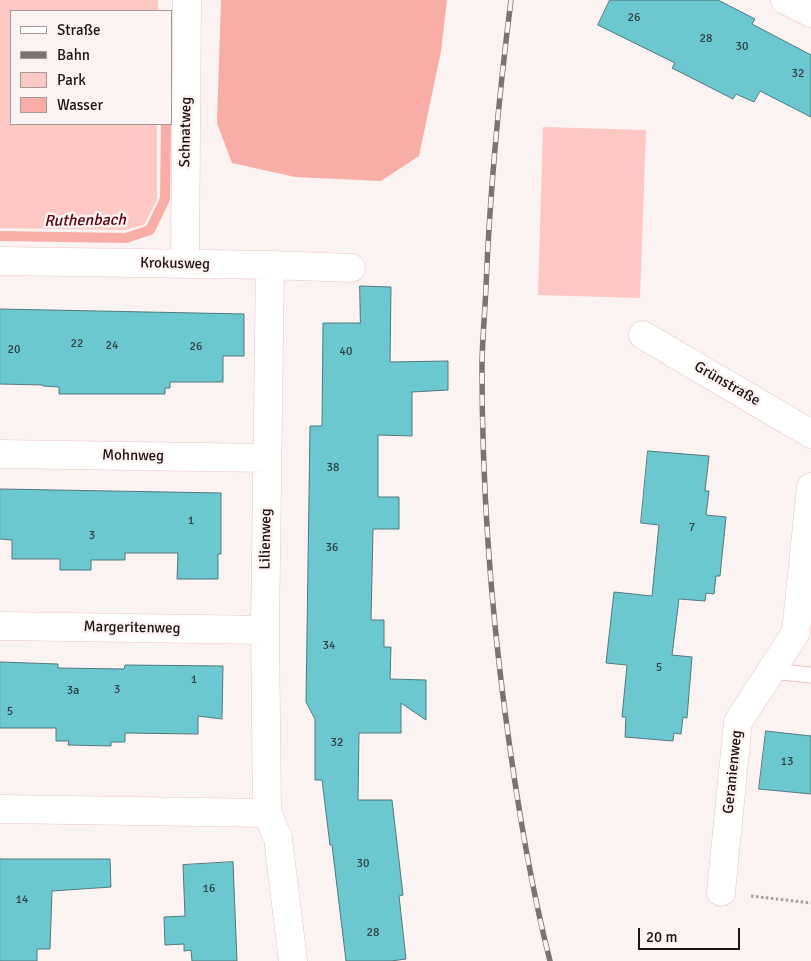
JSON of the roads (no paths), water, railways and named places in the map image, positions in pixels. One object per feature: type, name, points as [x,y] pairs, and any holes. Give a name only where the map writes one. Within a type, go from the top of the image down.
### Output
[{"type":"street","name":"Schnatweg","points":[[185,264],[187,0]]},
{"type":"street","points":[[785,0],[811,14]]},
{"type":"street","name":"Krokusweg","points":[[0,261],[351,268]]},
{"type":"street","name":"Lilienweg","points":[[270,265],[265,630],[267,812],[278,838],[293,961]]},
{"type":"street","name":"Grünstraße","points":[[643,335],[811,434]]},
{"type":"street","name":"Mohnweg","points":[[0,454],[266,458]]},
{"type":"street","name":"Geranienweg","points":[[720,892],[738,722],[796,632],[805,599],[811,488]]},
{"type":"street","name":"Margeritenweg","points":[[0,626],[265,630]]},
{"type":"street","points":[[0,809],[267,812]]},
{"type":"lane","points":[[770,671],[811,675]]},
{"type":"water","points":[[221,0],[447,0],[441,51],[419,156],[381,181],[295,177],[232,163],[217,123]]},
{"type":"waterway","name":"Ruthenbach","points":[[0,236],[126,238],[150,230],[165,199],[166,125]]},
{"type":"railway","points":[[511,0],[490,214],[482,358],[483,454],[491,583],[505,712],[524,837],[550,961]]}]
